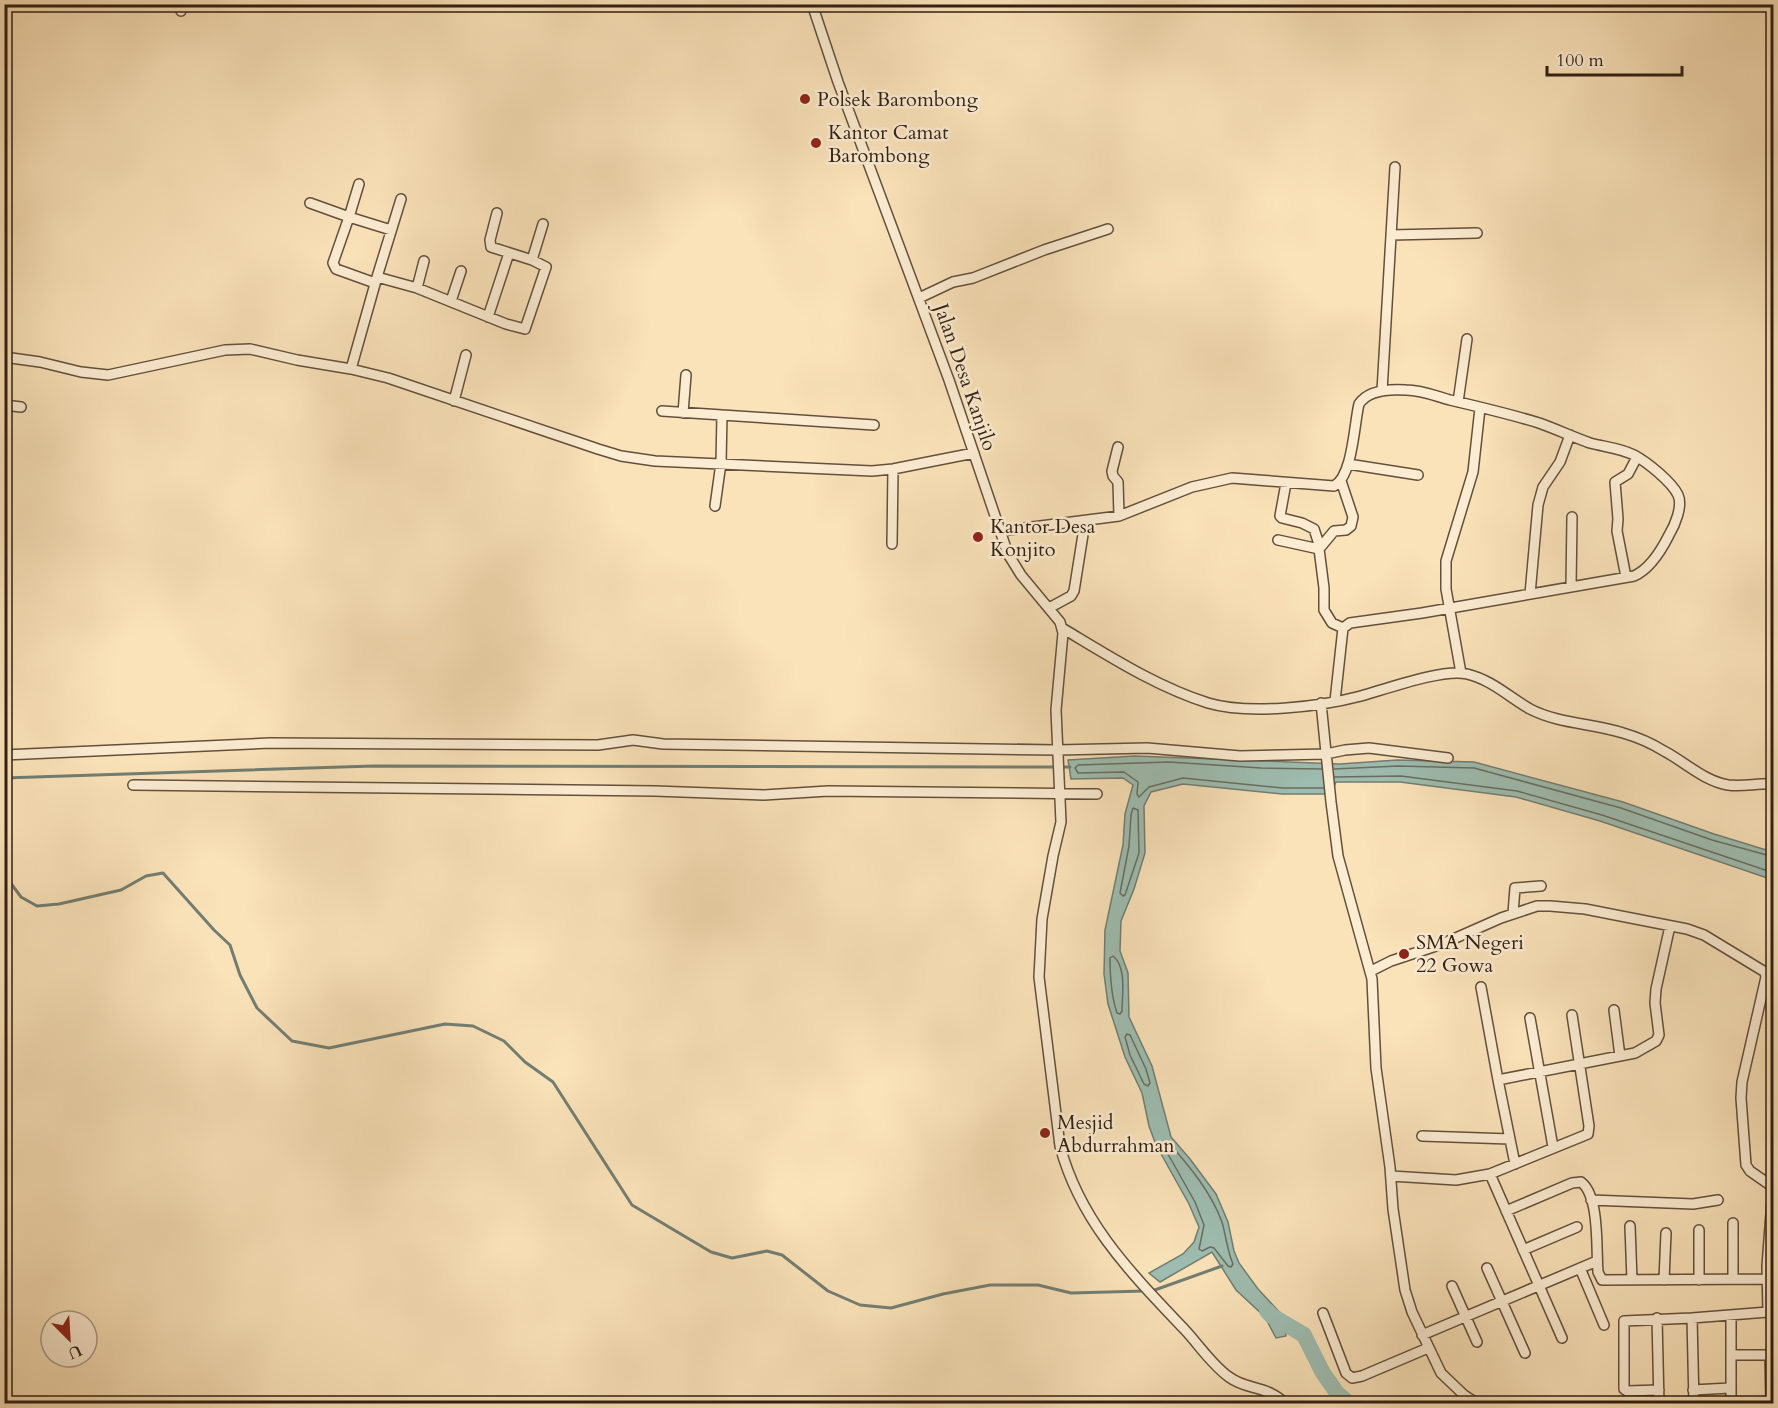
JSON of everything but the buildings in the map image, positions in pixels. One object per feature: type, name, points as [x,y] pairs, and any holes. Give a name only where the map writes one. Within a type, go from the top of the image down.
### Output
[{"type":"street","name":"Jalan Desa Kanjilo","points":[[812,4],[838,82],[919,298],[1008,554],[1015,568],[1049,608],[1062,628]]},
{"type":"street","points":[[1382,391],[1395,167]]},
{"type":"street","points":[[359,184],[333,266],[336,269],[417,288],[523,330],[527,328],[546,269],[532,260],[490,246],[497,213]]},
{"type":"street","points":[[351,369],[401,199]]},
{"type":"street","points":[[310,203],[391,230]]},
{"type":"street","points":[[532,260],[543,224]]},
{"type":"street","points":[[919,298],[953,282],[973,278],[1044,250],[1108,229]]},
{"type":"street","points":[[1391,235],[1477,233]]},
{"type":"street","points":[[488,317],[509,253]]},
{"type":"street","points":[[417,288],[424,261]]},
{"type":"street","points":[[452,301],[461,271]]},
{"type":"street","points":[[1458,402],[1467,339]]},
{"type":"street","points":[[4,357],[108,375],[225,350],[242,349],[388,378],[621,456],[654,461],[853,472],[893,469],[974,453]]},
{"type":"street","points":[[454,401],[466,355]]},
{"type":"street","points":[[683,413],[686,375]]},
{"type":"street","points":[[1001,531],[1119,516],[1192,487],[1220,479],[1334,486],[1341,481],[1348,464],[1359,404],[1367,396],[1382,391],[1416,391],[1539,424],[1592,443],[1625,451],[1637,457],[1671,485],[1677,493],[1679,506],[1669,535],[1642,572],[1626,578],[1350,623],[1342,628]]},
{"type":"street","points":[[4,405],[21,407]]},
{"type":"street","points":[[1461,673],[1446,589],[1446,561],[1473,472],[1480,408]]},
{"type":"street","points":[[662,411],[874,425]]},
{"type":"street","points":[[715,506],[721,463],[722,416]]},
{"type":"street","points":[[1530,594],[1538,505],[1543,487],[1560,462],[1570,435]]},
{"type":"street","points":[[1118,447],[1112,471],[1113,477],[1118,482],[1119,516]]},
{"type":"street","points":[[1626,578],[1617,531],[1615,482],[1628,474],[1637,457]]},
{"type":"street","points":[[1348,464],[1418,475]]},
{"type":"street","points":[[892,544],[893,469]]},
{"type":"street","points":[[1319,549],[1334,531],[1346,530],[1351,526],[1353,518],[1341,481]]},
{"type":"street","points":[[1286,483],[1280,516],[1282,519],[1312,527],[1319,549],[1324,610],[1332,623],[1342,628]]},
{"type":"street","points":[[1571,587],[1572,517]]},
{"type":"street","points":[[1049,608],[1073,594],[1085,522]]},
{"type":"street","points":[[1278,540],[1319,549]]},
{"type":"street","points":[[1286,1404],[1270,1391],[1242,1384],[1226,1375],[1134,1276],[1101,1235],[1079,1196],[1064,1161],[1060,1146],[1039,977],[1042,919],[1061,822],[1056,710],[1062,628],[1116,661],[1155,681],[1209,703],[1246,709],[1335,701],[1431,677],[1461,673],[1476,676],[1497,686],[1530,709],[1546,716],[1620,732],[1641,739],[1712,780],[1726,785],[1741,786],[1773,784]]},
{"type":"street","points":[[1335,701],[1342,628]]},
{"type":"street","points":[[1321,703],[1338,856],[1371,971],[1376,1068],[1405,1290],[1422,1335],[1441,1373],[1464,1395],[1478,1404]]},
{"type":"street","points":[[4,755],[270,743],[598,745],[633,740],[663,744],[1057,753],[1147,748],[1222,755],[1326,757],[1345,750],[1369,748],[1448,758]]},
{"type":"street","points":[[133,785],[655,791],[764,795],[828,791],[1060,791],[1097,794]]},
{"type":"street","points":[[1513,913],[1515,888],[1541,886]]},
{"type":"street","points":[[1371,971],[1391,961],[1442,944],[1513,913],[1537,906],[1585,909],[1704,935],[1763,969],[1766,974],[1742,1082],[1741,1098],[1746,1165],[1750,1171],[1773,1187],[1767,1279],[1771,1312],[1692,1318],[1627,1319],[1623,1322],[1623,1387],[1627,1391],[1659,1390]]},
{"type":"street","points":[[1498,1080],[1635,1053],[1659,1038],[1656,995],[1670,926]]},
{"type":"street","points":[[1481,987],[1515,1164]]},
{"type":"street","points":[[1614,1010],[1620,1056]]},
{"type":"street","points":[[1391,1176],[1456,1180],[1490,1174],[1589,1132],[1581,1064],[1572,1015]]},
{"type":"street","points":[[1530,1018],[1553,1147]]},
{"type":"street","points":[[1422,1136],[1510,1139]]},
{"type":"street","points":[[1490,1174],[1562,1338]]},
{"type":"street","points":[[1506,1211],[1578,1181],[1584,1183],[1591,1200],[1597,1239],[1597,1261],[1600,1278],[1605,1281],[1767,1279]]},
{"type":"street","points":[[1591,1200],[1693,1204],[1718,1200]]},
{"type":"street","points":[[1733,1223],[1733,1279]]},
{"type":"street","points":[[1630,1226],[1632,1280]]},
{"type":"street","points":[[1523,1250],[1577,1227]]},
{"type":"street","points":[[1698,1230],[1698,1280]]},
{"type":"street","points":[[1664,1280],[1666,1233]]},
{"type":"street","points":[[1422,1335],[1597,1261]]},
{"type":"street","points":[[1486,1268],[1526,1353]]},
{"type":"street","points":[[1580,1268],[1604,1325]]},
{"type":"street","points":[[1452,1286],[1477,1341]]},
{"type":"street","points":[[1323,1313],[1346,1373],[1352,1378],[1362,1376],[1428,1348]]},
{"type":"street","points":[[1731,1316],[1731,1404]]},
{"type":"street","points":[[1658,1318],[1659,1404]]},
{"type":"street","points":[[1692,1318],[1694,1404]]},
{"type":"street","points":[[1732,1354],[1772,1355],[1771,1404]]},
{"type":"street","points":[[1694,1390],[1730,1388]]},
{"type":"water","points":[[1135,756],[1340,764],[1397,760],[1474,762],[1623,802],[1773,852],[1773,880],[1600,821],[1516,797],[1400,782],[1336,782],[1331,794],[1282,794],[1183,784],[1151,792],[1144,806],[1145,853],[1121,921],[1120,951],[1128,973],[1129,1017],[1152,1066],[1171,1137],[1216,1194],[1228,1222],[1239,1263],[1258,1289],[1284,1317],[1286,1336],[1276,1338],[1265,1317],[1236,1290],[1212,1252],[1160,1282],[1149,1273],[1183,1254],[1194,1242],[1199,1227],[1189,1204],[1156,1145],[1149,1126],[1142,1093],[1125,1057],[1108,1004],[1104,974],[1105,930],[1123,845],[1125,814],[1133,785],[1123,778],[1071,779],[1068,760]]},
{"type":"waterway","points":[[4,778],[373,766],[1070,767]]},
{"type":"waterway","points":[[4,874],[21,897],[37,906],[59,904],[121,890],[146,876],[163,873],[230,945],[240,975],[257,1008],[292,1041],[329,1048],[445,1024],[473,1026],[504,1041],[525,1062],[553,1082],[632,1205],[711,1252],[732,1258],[767,1251],[782,1255],[828,1291],[860,1305],[891,1308],[943,1294],[990,1285],[1038,1285],[1071,1293],[1145,1291]]},
{"type":"waterway","points":[[1152,1291],[1222,1266]]},
{"type":"waterway","points":[[1267,1311],[1304,1335],[1323,1373],[1337,1393],[1350,1404]]},
{"type":"place","name":"Polsek Barombong","points":[[805,99]]},
{"type":"place","name":"Kantor Camat Barombong","points":[[816,143]]},
{"type":"place","name":"Kantor Desa Konjito","points":[[978,537]]},
{"type":"place","name":"SMA Negeri 22 Gowa","points":[[1404,954]]},
{"type":"place","name":"Mesjid Abdurrahman","points":[[1045,1133]]}]
